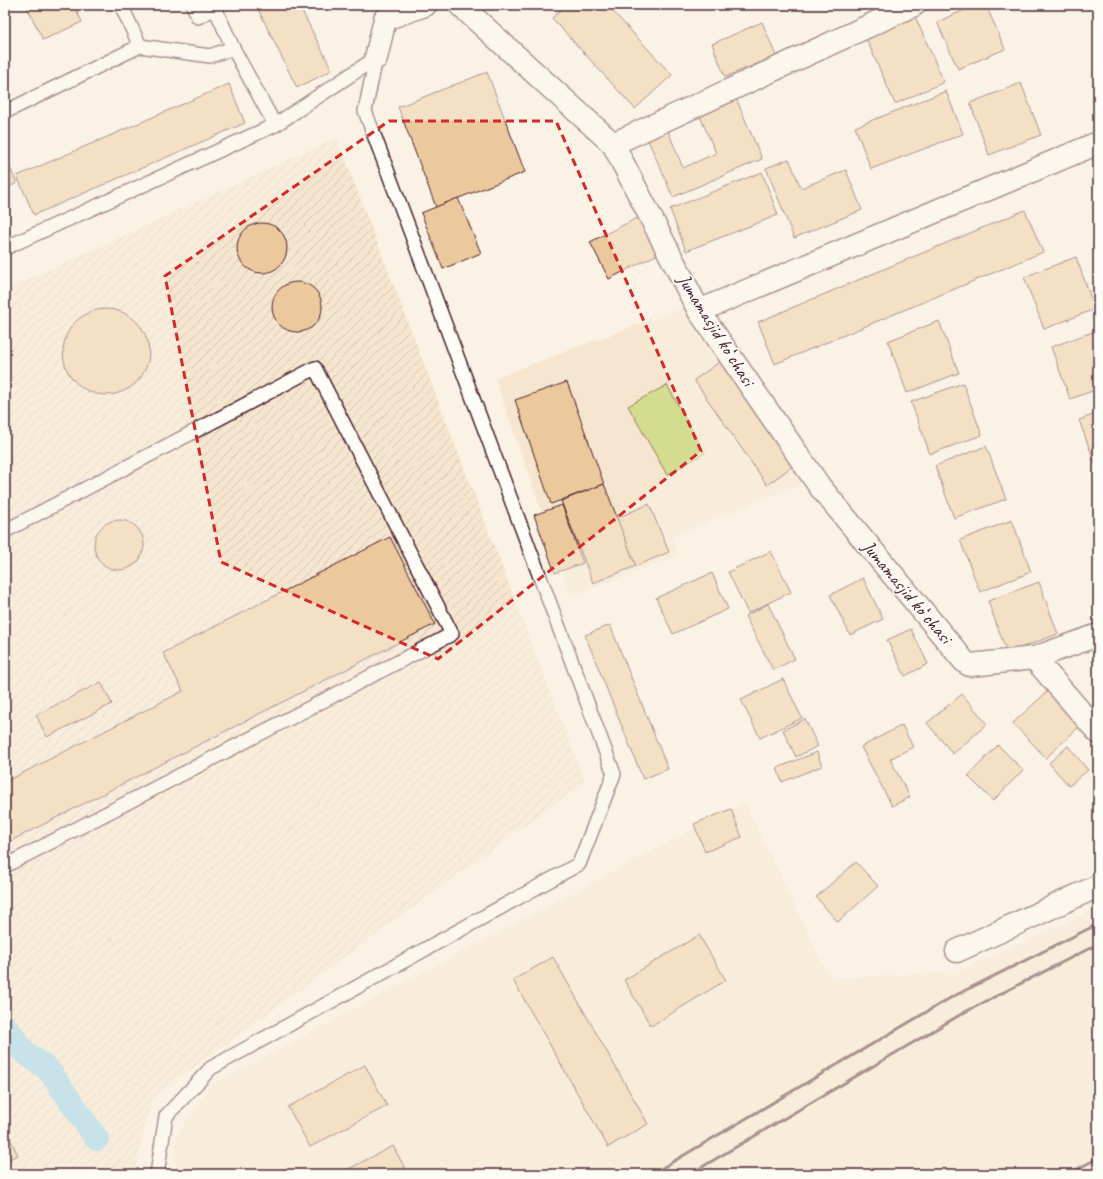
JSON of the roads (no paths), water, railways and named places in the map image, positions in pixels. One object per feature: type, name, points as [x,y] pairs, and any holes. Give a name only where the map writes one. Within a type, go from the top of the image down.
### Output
[{"type":"street","points":[[376,58],[380,12],[425,5]]},
{"type":"street","name":"Jumamasjid koʻchasi","points":[[460,5],[613,144],[699,311],[820,487],[964,661],[971,665],[1034,658]]},
{"type":"street","points":[[613,144],[914,5]]},
{"type":"street","points":[[699,311],[1098,143]]},
{"type":"street","points":[[1098,635],[1034,658],[1098,732]]},
{"type":"street","points":[[957,951],[1098,886]]},
{"type":"lane","points":[[121,5],[140,46]]},
{"type":"lane","points":[[193,5],[198,17],[215,8],[233,48],[275,125]]},
{"type":"lane","points":[[5,112],[140,46],[210,56],[233,48]]},
{"type":"lane","points":[[5,248],[275,125],[376,58]]},
{"type":"lane","points":[[157,1174],[166,1116],[211,1068],[579,864],[614,774],[364,111],[376,58]]},
{"type":"lane","points":[[5,531],[315,368],[452,634],[5,866]]},
{"type":"waterway","points":[[5,1026],[25,1053],[48,1069],[97,1139]]},
{"type":"railway","points":[[652,1174],[952,997],[1098,924]]},
{"type":"railway","points":[[690,1174],[965,1012],[1098,944]]},
{"type":"railway","points":[[1068,1174],[1098,1158]]},
{"type":"railway","points":[[1093,1174],[1098,1172]]}]
